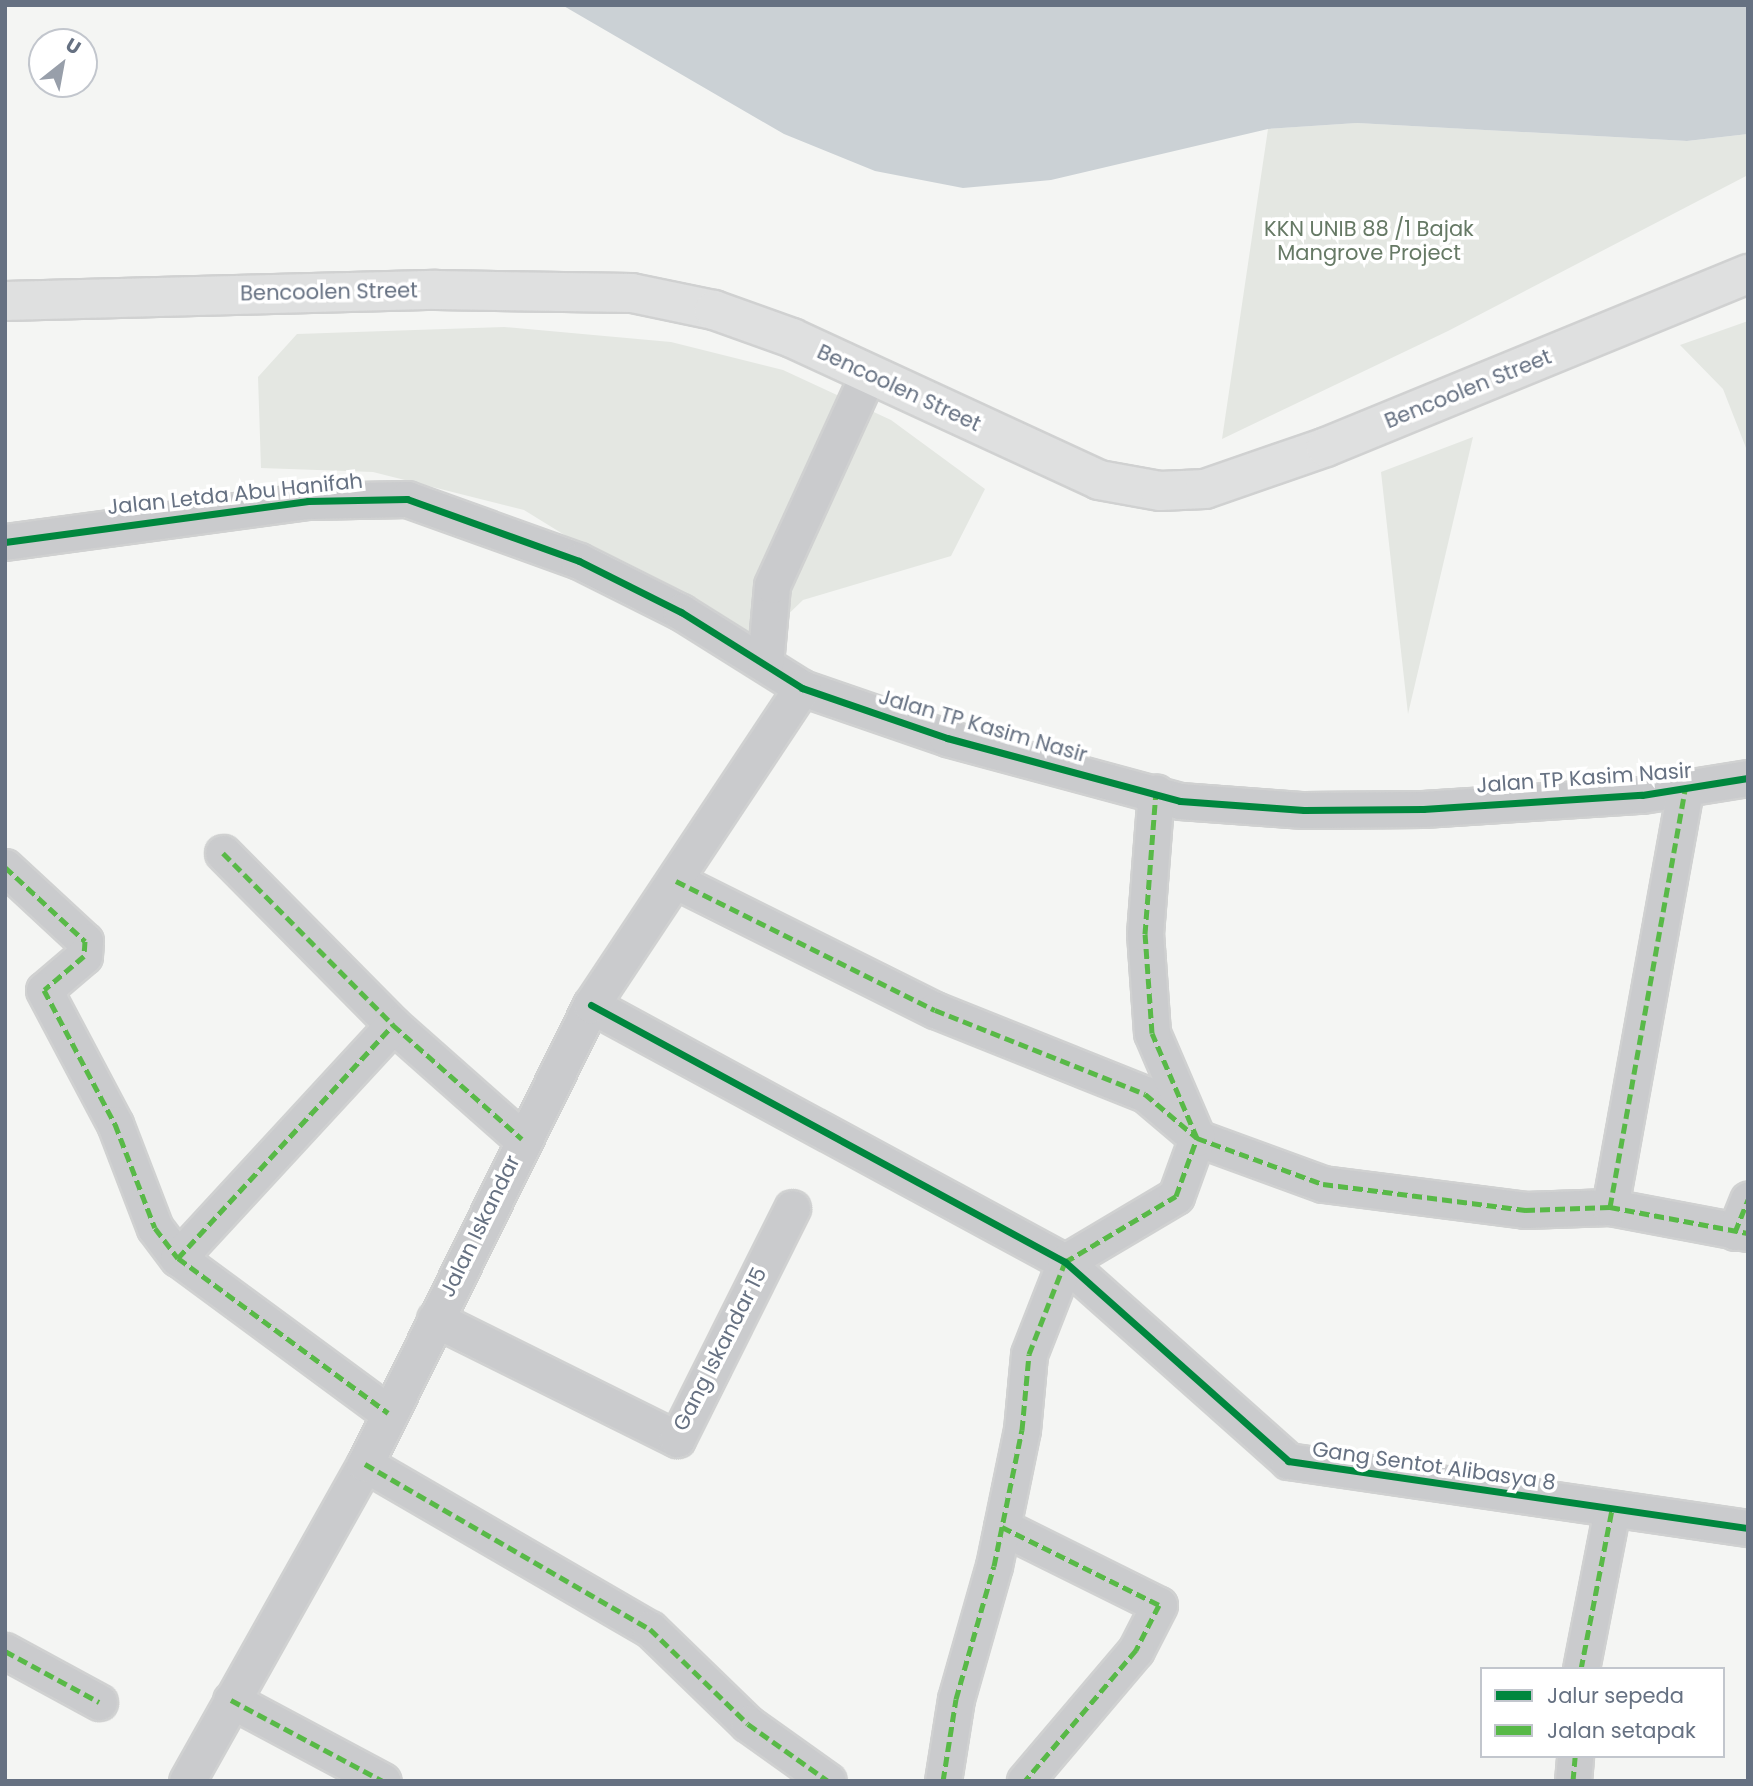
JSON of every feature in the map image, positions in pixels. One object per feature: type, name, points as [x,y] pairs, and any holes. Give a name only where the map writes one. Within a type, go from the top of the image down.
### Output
[{"type":"main road","name":"Bencoolen Street","points":[[5,301],[436,290],[632,293],[714,310],[868,374],[1099,480],[1160,491],[1205,489],[1326,447],[1748,274]]},
{"type":"street","points":[[765,664],[772,585],[868,374]]},
{"type":"street","name":"Jalan Letda Abu Hanifah","points":[[5,542],[308,501],[407,499],[579,561],[681,611],[802,688]]},
{"type":"street","name":"Jalan TP Kasim Nasir","points":[[802,688],[947,738],[1168,796],[1304,810],[1463,805],[1685,790],[1748,778]]},
{"type":"street","name":"Jalan Iskandar","points":[[187,1781],[365,1464],[522,1139],[592,1005],[802,688]]},
{"type":"street","points":[[1610,1207],[1685,790]]},
{"type":"street","points":[[943,1781],[956,1699],[1002,1527],[1029,1354],[1065,1262],[1175,1196],[1197,1138],[1152,1033],[1145,934],[1168,796]]},
{"type":"street","points":[[223,853],[393,1025],[522,1139]]},
{"type":"street","points":[[5,867],[85,941],[84,956],[47,982],[45,993],[115,1124],[155,1228],[178,1258],[388,1413]]},
{"type":"street","points":[[676,881],[935,1010],[1145,1094],[1197,1138],[1323,1184],[1525,1210],[1610,1207],[1744,1222]]},
{"type":"street","name":"Gang Sentot Alibasya 8","points":[[592,1005],[1065,1262],[1281,1458],[1310,1468],[1468,1484],[1612,1509],[1748,1528]]},
{"type":"street","points":[[178,1258],[393,1025]]},
{"type":"street","name":"Gang Iskandar 15","points":[[435,1319],[677,1439],[792,1208]]},
{"type":"street","points":[[365,1464],[650,1629],[748,1724],[828,1781]]},
{"type":"street","points":[[1581,1667],[1612,1509]]},
{"type":"street","points":[[1002,1527],[1159,1605],[1136,1650],[1024,1781]]},
{"type":"street","points":[[5,1651],[99,1702]]},
{"type":"street","points":[[231,1700],[383,1781]]},
{"type":"street","points":[[1573,1781],[1575,1758]]},
{"type":"green space","name":"KKN UNIB 88 /1 Bajak Mangrove Project","points":[[1357,123],[1687,141],[1748,134],[1748,175],[1448,331],[1222,439],[1268,129]]},
{"type":"green space","points":[[1748,321],[1748,453],[1723,389],[1680,345]]},
{"type":"green space","points":[[504,327],[671,342],[783,370],[891,420],[985,489],[951,556],[803,600],[751,650],[524,510],[373,472],[261,468],[258,377],[297,334]]},
{"type":"green space","points":[[1473,437],[1408,714],[1381,472]]},
{"type":"shaded area","points":[[562,5],[1748,5],[1748,134],[1687,141],[1357,123],[1268,129],[1051,180],[963,188],[875,171],[784,134]]},
{"type":"marked path","points":[[1610,1207],[1685,790]]},
{"type":"marked path","points":[[943,1781],[956,1699],[994,1566],[1022,1430],[1029,1354],[1065,1262],[1176,1196],[1197,1138],[1152,1033],[1145,934],[1156,792]]},
{"type":"marked path","points":[[223,853],[393,1025],[522,1139]]},
{"type":"marked path","points":[[5,867],[85,941],[84,956],[44,990],[115,1124],[155,1228],[178,1258],[388,1413]]},
{"type":"marked path","points":[[676,881],[935,1010],[1145,1094],[1197,1138],[1323,1184],[1525,1210],[1610,1207],[1748,1233]]},
{"type":"marked path","points":[[178,1258],[393,1025]]},
{"type":"marked path","points":[[1735,1232],[1748,1200]]},
{"type":"marked path","points":[[365,1464],[650,1629],[748,1724],[828,1781]]},
{"type":"marked path","points":[[1581,1667],[1612,1509]]},
{"type":"marked path","points":[[1002,1527],[1159,1605],[1136,1650],[1025,1781]]},
{"type":"marked path","points":[[5,1651],[99,1702]]},
{"type":"marked path","points":[[231,1700],[383,1781]]},
{"type":"marked path","points":[[1573,1781],[1575,1758]]},
{"type":"cycle path","points":[[5,542],[308,501],[407,499],[579,561],[681,612],[802,688],[947,738],[1180,801],[1304,810],[1423,809],[1642,795],[1748,778]]},
{"type":"cycle path","points":[[591,1005],[1065,1262],[1288,1461],[1748,1528]]}]
